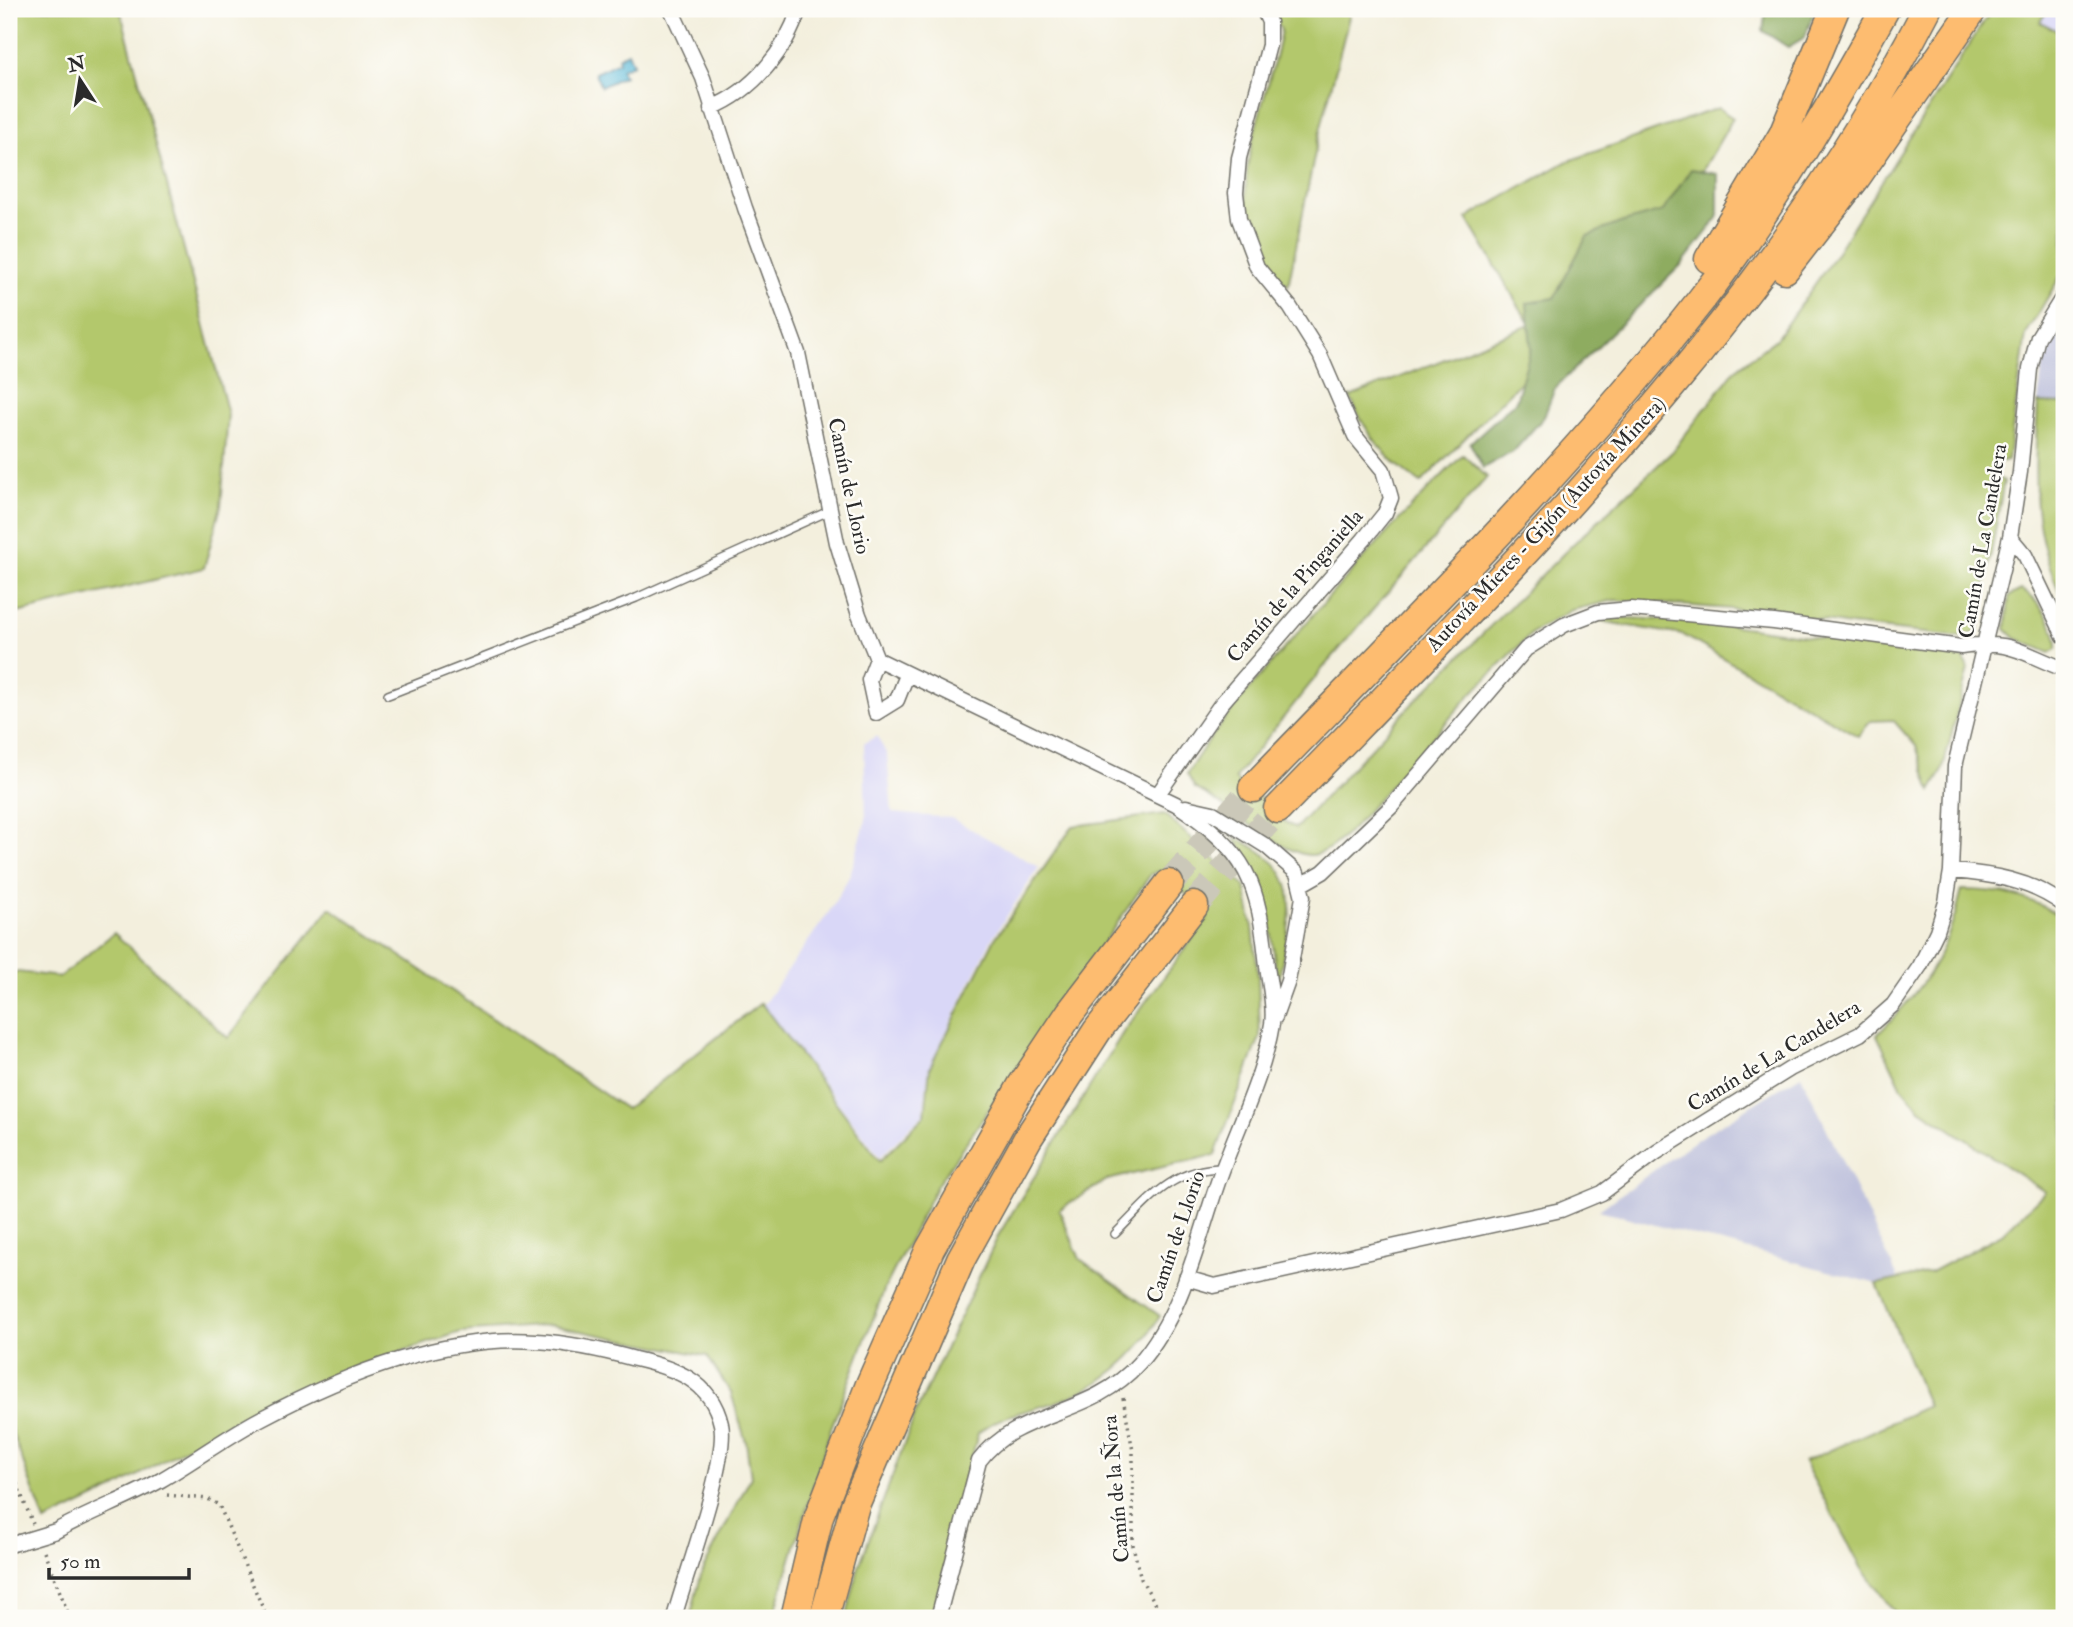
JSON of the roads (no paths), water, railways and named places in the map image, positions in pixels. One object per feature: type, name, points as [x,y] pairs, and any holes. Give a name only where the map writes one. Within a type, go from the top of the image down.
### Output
[{"type":"highway","points":[[1592,432],[1690,290],[1783,135],[1835,9]]},
{"type":"highway","name":"Autovía Mieres - Gijón (Autovía Minera)","points":[[1253,788],[1592,432],[1710,287],[1807,146],[1885,9]]},
{"type":"highway","name":"Autovía Mieres - Gijón (Autovía Minera)","points":[[1278,809],[1616,454],[1731,315],[1829,175],[1927,9]]},
{"type":"highway","points":[[1616,454],[1741,326],[1855,179],[1973,9]]},
{"type":"highway","points":[[795,1618],[819,1516],[869,1387],[930,1249],[997,1125],[1070,1013],[1169,884]]},
{"type":"highway","points":[[824,1618],[855,1505],[961,1259],[1028,1138],[1097,1031],[1194,906]]},
{"type":"street","name":"Camín de Llorio","points":[[671,9],[703,78],[711,108],[798,353],[837,543],[859,615],[877,659],[1158,794],[1205,824],[1245,867],[1261,908],[1273,1022]]},
{"type":"street","points":[[711,108],[724,103],[773,62],[791,32],[799,9]]},
{"type":"street","name":"Camín de la Pinganiella","points":[[1158,794],[1221,704],[1364,539],[1385,513],[1391,498],[1383,470],[1354,436],[1320,355],[1290,307],[1257,267],[1239,219],[1236,193],[1239,158],[1269,45],[1269,22],[1263,9]]},
{"type":"street","name":"Camín de La Candelera","points":[[1186,1278],[1214,1286],[1561,1210],[1602,1193],[1657,1152],[1790,1069],[1860,1034],[1893,1004],[1920,966],[1937,931],[1951,871],[1955,766],[2010,537],[2020,472],[2030,369],[2038,337],[2064,295]]},
{"type":"street","points":[[2010,537],[2025,555],[2064,636]]},
{"type":"street","points":[[1302,884],[1322,872],[1391,807],[1526,649],[1564,625],[1598,612],[1631,609],[1774,622],[1961,647],[1986,643],[2008,645],[2064,669]]},
{"type":"street","points":[[877,659],[869,681],[876,713],[897,700],[907,675]]},
{"type":"street","name":"Camín de Llorio","points":[[939,1618],[979,1461],[993,1442],[1019,1427],[1092,1400],[1118,1382],[1158,1338],[1176,1309],[1223,1168],[1253,1093],[1288,981],[1303,897],[1302,884],[1297,873],[1266,846],[1213,813],[1176,804]]},
{"type":"street","points":[[1951,871],[1989,874],[2020,882],[2064,905]]},
{"type":"street","points":[[14,1544],[57,1531],[101,1506],[150,1486],[259,1419],[349,1379],[412,1357],[479,1343],[535,1341],[588,1347],[654,1363],[689,1377],[704,1389],[716,1406],[722,1426],[719,1462],[674,1618]]},
{"type":"lane","points":[[388,695],[636,598],[832,510]]},
{"type":"lane","points":[[1115,1234],[1152,1197],[1179,1176],[1204,1168],[1223,1168]]},
{"type":"water","points":[[628,52],[633,64],[621,69],[624,76],[601,87],[595,73],[619,62],[618,57]]},
{"type":"tunnel","points":[[1169,884],[1253,788]]},
{"type":"tunnel","points":[[1194,906],[1278,809]]}]
